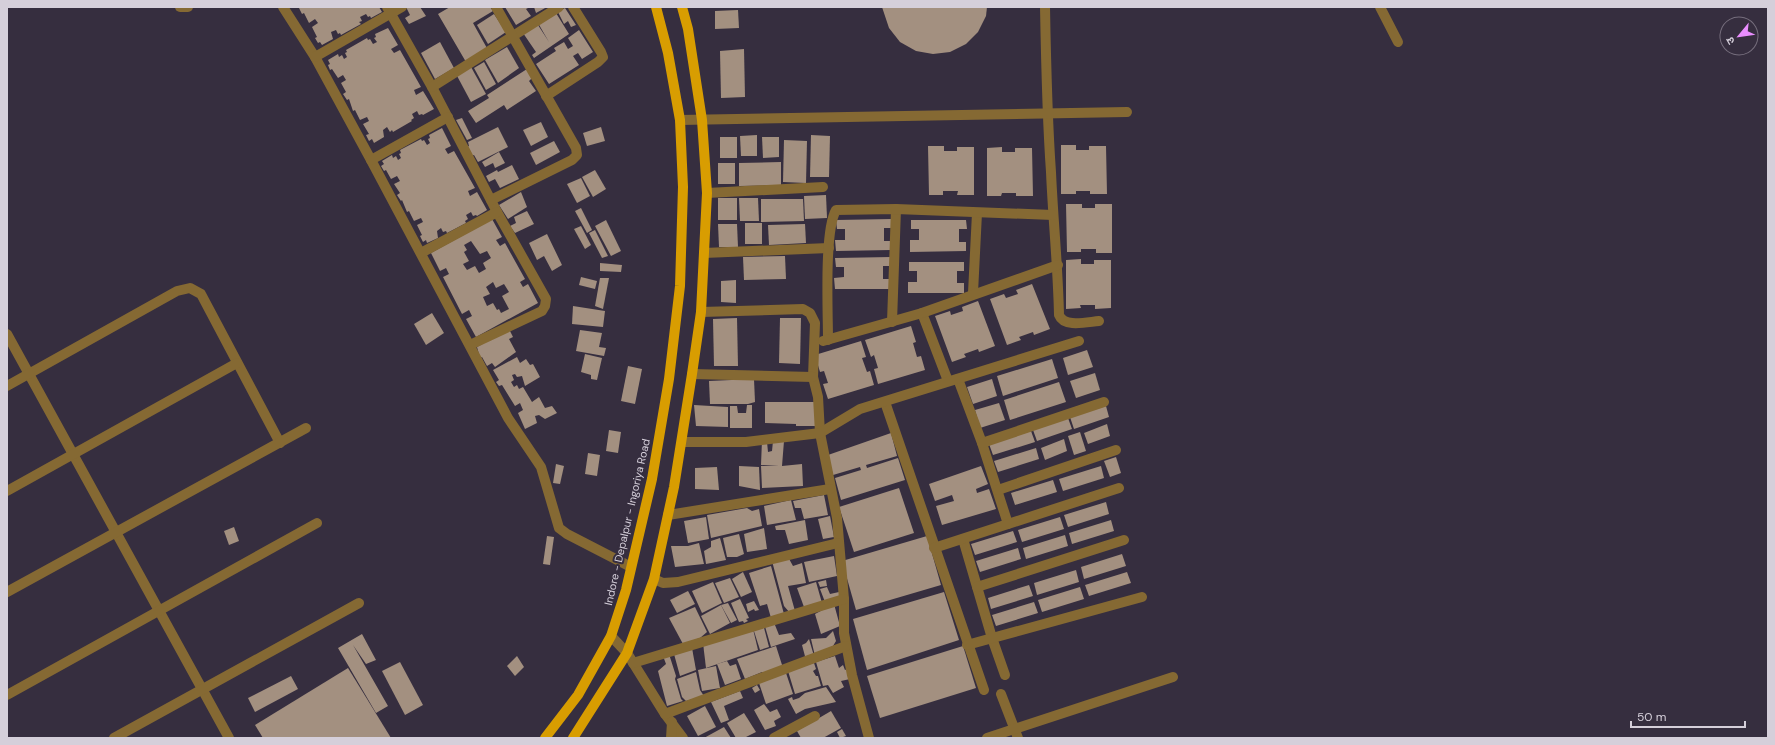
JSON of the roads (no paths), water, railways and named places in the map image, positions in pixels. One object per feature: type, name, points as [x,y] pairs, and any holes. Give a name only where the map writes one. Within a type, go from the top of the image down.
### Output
[{"type":"main road","name":"Indore - Depalpur - Ingoriya Road","points":[[545,738],[578,695],[611,636],[631,567],[652,479],[668,387],[680,286],[683,187],[680,120],[668,53],[656,7]]},
{"type":"main road","points":[[573,738],[627,653],[654,579],[682,442],[701,312],[707,193],[702,120],[688,30],[682,7]]},
{"type":"street","points":[[180,7],[188,7]]},
{"type":"street","points":[[283,7],[315,57],[508,418],[541,467],[559,528],[567,534],[631,567]]},
{"type":"street","points":[[315,57],[389,11],[402,7]]},
{"type":"street","points":[[491,200],[572,160],[577,155],[576,148],[496,7]]},
{"type":"street","points":[[432,87],[559,7]]},
{"type":"street","points":[[546,96],[598,62],[603,57],[573,7]]},
{"type":"street","points":[[1045,7],[1047,114],[1053,215],[1058,265],[1059,315],[1061,319],[1067,323],[1099,321]]},
{"type":"street","points":[[1380,7],[1398,42]]},
{"type":"street","points":[[389,11],[432,87],[497,212],[546,299],[546,306],[542,311],[470,345]]},
{"type":"street","points":[[680,120],[1127,112]]},
{"type":"street","points":[[371,160],[448,117]]},
{"type":"street","points":[[707,193],[823,187]]},
{"type":"street","points":[[828,340],[829,248],[832,218],[836,210],[896,209],[1053,215]]},
{"type":"street","points":[[892,322],[896,209]]},
{"type":"street","points":[[421,253],[497,212]]},
{"type":"street","points":[[973,293],[977,213]]},
{"type":"street","points":[[704,253],[829,248]]},
{"type":"street","points":[[813,343],[922,313],[973,293],[1058,265]]},
{"type":"street","points":[[7,386],[177,291],[190,288],[201,294],[280,442]]},
{"type":"street","points":[[701,312],[803,309],[810,313],[815,323],[813,343],[813,377],[818,397],[820,433],[837,518],[844,599],[844,633],[869,738]]},
{"type":"street","points":[[922,313],[948,381]]},
{"type":"street","points":[[7,334],[229,738]]},
{"type":"street","points":[[682,442],[746,442],[820,433],[839,420],[860,409],[1079,341]]},
{"type":"street","points":[[7,491],[237,363]]},
{"type":"street","points":[[692,374],[813,377]]},
{"type":"street","points":[[958,379],[982,443],[1008,524]]},
{"type":"street","points":[[885,402],[967,645],[984,690]]},
{"type":"street","points":[[982,443],[1104,402]]},
{"type":"street","points":[[7,592],[306,428]]},
{"type":"street","points":[[998,490],[1116,450]]},
{"type":"street","points":[[934,548],[1119,488]]},
{"type":"street","points":[[668,515],[830,489]]},
{"type":"street","points":[[7,694],[317,523]]},
{"type":"street","points":[[963,539],[992,638],[1005,675]]},
{"type":"street","points":[[977,586],[1124,540]]},
{"type":"street","points":[[654,579],[663,583],[678,582],[838,543]]},
{"type":"street","points":[[967,645],[1142,597]]},
{"type":"street","points":[[633,663],[844,599]]},
{"type":"street","points":[[114,738],[359,603]]},
{"type":"street","points":[[611,636],[627,653],[683,738]]},
{"type":"street","points":[[669,718],[846,646]]},
{"type":"street","points":[[986,738],[1016,733],[1173,677]]},
{"type":"street","points":[[1001,694],[1016,733]]},
{"type":"street","points":[[774,738],[815,716]]},
{"type":"street","points":[[669,718],[671,738]]}]
